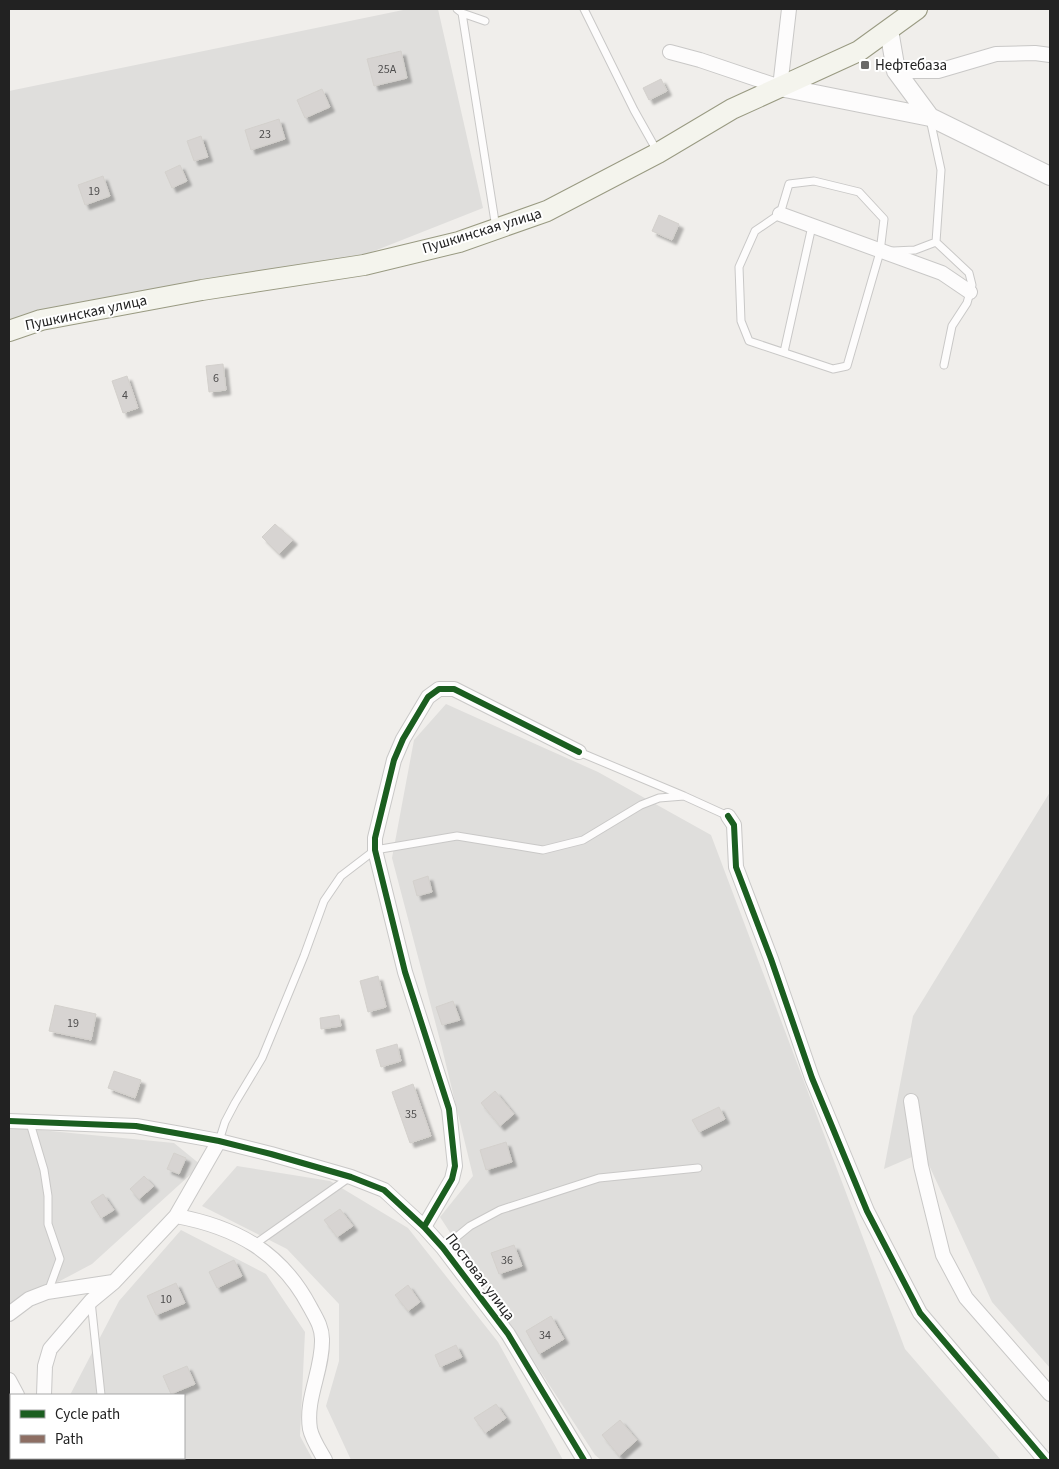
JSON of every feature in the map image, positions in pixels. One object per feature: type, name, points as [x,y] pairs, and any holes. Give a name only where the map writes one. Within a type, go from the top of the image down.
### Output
[{"type":"main road","name":"Пушкинская улица","points":[[9,331],[41,320],[202,290],[364,265],[458,242],[547,212],[658,153],[732,109],[859,51],[916,9]]},
{"type":"street","points":[[780,87],[788,9]]},
{"type":"street","points":[[889,30],[896,71],[930,117]]},
{"type":"street","points":[[670,52],[780,87],[930,117],[1050,176]]},
{"type":"street","points":[[896,71],[938,71],[996,54],[1035,53],[1050,55]]},
{"type":"street","points":[[780,214],[942,273],[970,292]]},
{"type":"street","points":[[424,1227],[452,1180],[455,1166],[449,1108],[405,972],[375,850],[375,838],[394,760],[403,739],[428,697],[439,689],[454,689],[579,752]]},
{"type":"street","points":[[728,816],[734,825],[736,867],[771,959],[812,1078],[867,1211],[920,1313],[1045,1460]]},
{"type":"street","points":[[911,1101],[921,1166],[943,1255],[966,1298],[1050,1394]]},
{"type":"street","name":"Постовая улица","points":[[9,1121],[136,1126],[219,1141],[351,1177],[384,1190],[424,1227],[443,1248],[508,1334],[584,1460]]},
{"type":"street","points":[[44,1394],[45,1366],[50,1349],[91,1301],[114,1282],[176,1216],[219,1141]]},
{"type":"street","points":[[176,1216],[203,1221],[232,1232],[255,1244],[277,1262],[303,1295],[321,1328],[322,1358],[308,1408],[310,1431],[324,1460]]},
{"type":"street","points":[[9,1314],[29,1299],[47,1292],[114,1282]]},
{"type":"street","points":[[9,1380],[16,1394]]},
{"type":"lane","points":[[584,9],[634,110],[658,153]]},
{"type":"lane","points":[[459,11],[484,21]]},
{"type":"lane","points":[[459,11],[496,228]]},
{"type":"lane","points":[[930,117],[942,170],[936,242]]},
{"type":"lane","points":[[814,181],[859,192],[884,218],[880,252],[847,366],[833,369],[749,341],[741,321],[739,267],[755,231],[780,214],[790,184],[814,181]]},
{"type":"lane","points":[[784,352],[812,226]]},
{"type":"lane","points":[[880,252],[915,250],[936,242]]},
{"type":"lane","points":[[936,242],[969,273],[972,284],[966,303],[952,326],[944,365]]},
{"type":"lane","points":[[579,752],[728,816]]},
{"type":"lane","points":[[219,1141],[235,1103],[262,1058],[304,956],[324,901],[341,876],[375,850],[457,836],[543,850],[583,840],[641,805],[659,798],[684,796]]},
{"type":"lane","points":[[30,1123],[44,1170],[48,1196],[48,1224],[60,1259],[47,1292]]},
{"type":"lane","points":[[443,1248],[470,1226],[500,1210],[599,1178],[698,1168]]},
{"type":"lane","points":[[255,1244],[351,1177]]},
{"type":"lane","points":[[91,1301],[100,1394]]},
{"type":"shaded area","points":[[408,9],[438,9],[483,208],[359,257],[64,318],[9,342],[9,91]]},
{"type":"shaded area","points":[[446,704],[598,772],[711,835],[905,1349],[1001,1460],[601,1460],[595,1455],[440,1217],[473,1176],[442,1048],[392,858],[414,740]]},
{"type":"shaded area","points":[[1050,792],[1050,1368],[992,1302],[928,1163],[912,1157],[884,1169],[913,1016]]},
{"type":"shaded area","points":[[9,1127],[174,1143],[201,1165],[92,1264],[9,1308]]},
{"type":"shaded area","points":[[237,1166],[330,1181],[408,1228],[498,1342],[563,1460],[351,1460],[326,1406],[339,1361],[339,1304],[287,1249],[202,1206]]},
{"type":"shaded area","points":[[181,1230],[266,1274],[305,1332],[300,1436],[313,1460],[34,1460],[185,1459],[185,1394],[71,1394],[119,1301]]},
{"type":"building","points":[[401,51],[407,78],[374,86],[367,59]]},
{"type":"building","points":[[661,79],[667,91],[649,100],[643,88]]},
{"type":"building","points":[[322,89],[330,107],[305,118],[297,100]]},
{"type":"building","points":[[279,119],[285,139],[251,150],[245,130]]},
{"type":"building","points":[[201,136],[208,157],[194,161],[187,141]]},
{"type":"building","points":[[180,165],[187,181],[172,188],[165,172]]},
{"type":"building","points":[[103,176],[110,196],[85,205],[78,185]]},
{"type":"building","points":[[659,215],[679,224],[672,240],[652,231]]},
{"type":"building","points":[[223,364],[226,390],[209,392],[206,366]]},
{"type":"building","points":[[127,376],[138,408],[123,413],[112,381]]},
{"type":"building","points":[[275,524],[293,540],[279,554],[262,537]]},
{"type":"building","points":[[428,876],[432,892],[417,896],[413,881]]},
{"type":"building","points":[[378,976],[386,1007],[368,1012],[360,981]]},
{"type":"building","points":[[453,1001],[460,1020],[442,1025],[436,1007]]},
{"type":"building","points":[[55,1005],[96,1014],[91,1040],[49,1031]]},
{"type":"building","points":[[339,1015],[341,1026],[321,1029],[320,1018]]},
{"type":"building","points":[[397,1044],[401,1061],[381,1067],[376,1050]]},
{"type":"building","points":[[114,1071],[141,1080],[135,1098],[108,1088]]},
{"type":"building","points":[[413,1084],[431,1136],[410,1143],[392,1092]]},
{"type":"building","points":[[495,1091],[514,1114],[500,1126],[481,1103]]},
{"type":"building","points":[[719,1107],[725,1119],[699,1132],[692,1120]]},
{"type":"building","points":[[506,1142],[512,1162],[486,1170],[480,1150]]},
{"type":"building","points":[[174,1153],[186,1158],[179,1174],[167,1169]]},
{"type":"building","points":[[144,1176],[154,1186],[139,1199],[130,1189]]},
{"type":"building","points":[[103,1194],[114,1210],[101,1218],[91,1202]]},
{"type":"building","points":[[340,1209],[353,1226],[337,1237],[324,1220]]},
{"type":"building","points":[[514,1245],[522,1266],[499,1274],[491,1253]]},
{"type":"building","points":[[234,1260],[242,1276],[217,1288],[209,1272]]},
{"type":"building","points":[[176,1283],[185,1303],[156,1315],[147,1296]]},
{"type":"building","points":[[408,1285],[420,1302],[408,1311],[395,1295]]},
{"type":"building","points":[[551,1316],[564,1339],[539,1354],[526,1331]]},
{"type":"building","points":[[456,1345],[462,1357],[440,1367],[435,1355]]},
{"type":"building","points":[[187,1366],[195,1384],[171,1394],[163,1376]]},
{"type":"building","points":[[496,1404],[506,1418],[485,1433],[474,1418]]},
{"type":"building","points":[[620,1420],[637,1440],[619,1456],[602,1435]]},
{"type":"cycle path","points":[[424,1227],[452,1179],[455,1166],[449,1109],[405,972],[375,850],[375,838],[394,760],[403,739],[428,697],[439,689],[454,689],[579,752]]},
{"type":"cycle path","points":[[728,816],[734,825],[736,867],[771,959],[812,1078],[867,1211],[920,1313],[1045,1460]]},
{"type":"cycle path","points":[[9,1121],[136,1126],[181,1134],[271,1154],[351,1177],[384,1190],[424,1227],[443,1248],[508,1334],[584,1460]]},
{"type":"place","name":"Нефтебаза","points":[[865,65]]}]
